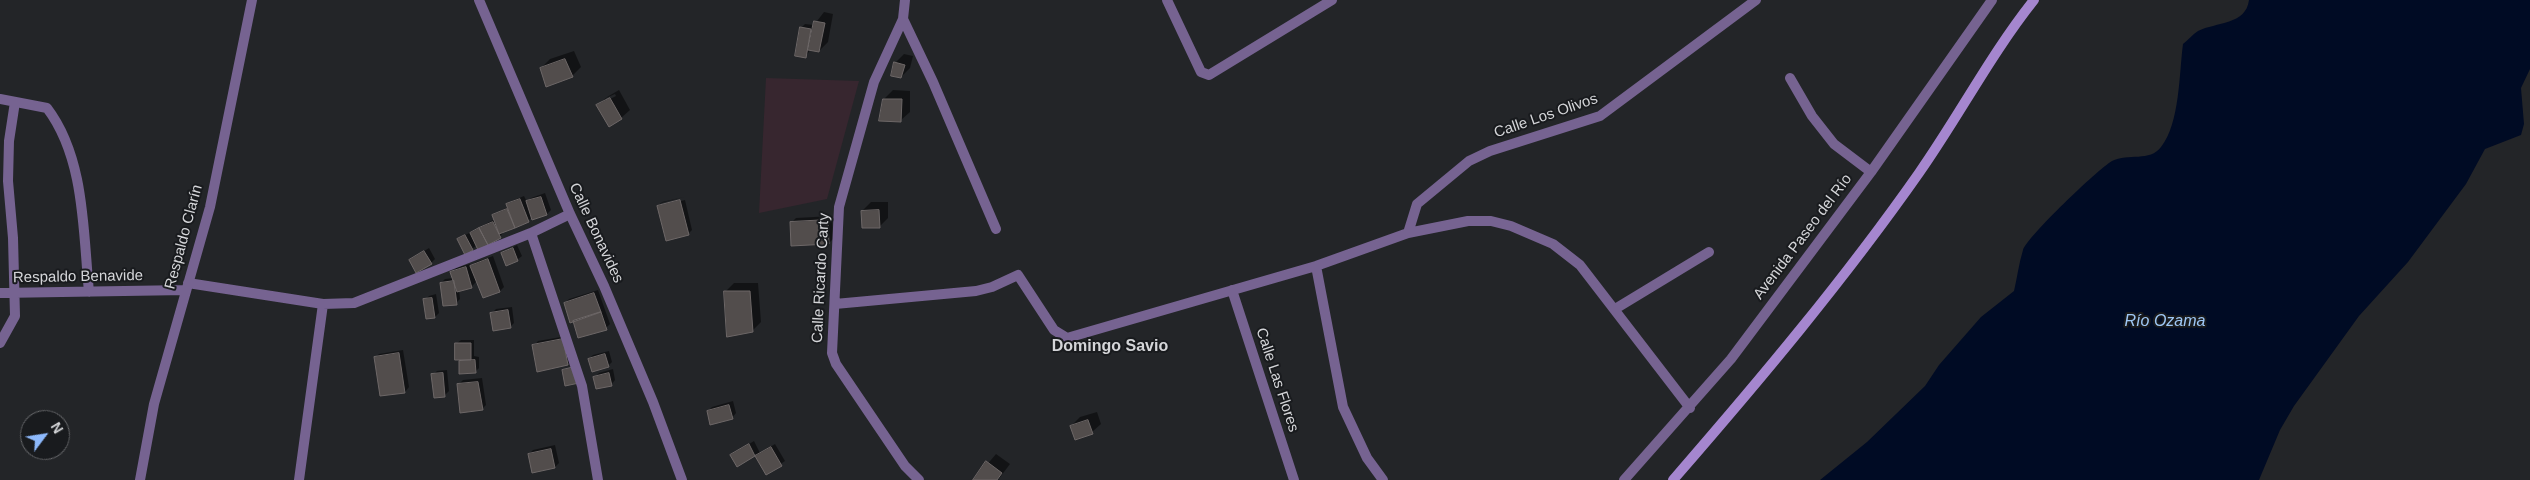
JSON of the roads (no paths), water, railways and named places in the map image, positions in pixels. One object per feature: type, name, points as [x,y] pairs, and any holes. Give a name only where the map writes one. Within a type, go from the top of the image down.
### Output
[{"type":"street","name":"Respaldo Clarín","points":[[140,480],[154,404],[210,206],[252,0]]},
{"type":"street","name":"Calle Bonavides","points":[[479,0],[570,214],[616,313],[653,402],[682,480]]},
{"type":"street","name":"Calle Ricardo Carty","points":[[905,0],[903,20],[874,82],[839,208],[832,353],[836,364],[905,466],[919,480]]},
{"type":"street","points":[[1167,0],[1201,72],[1209,75],[1332,0]]},
{"type":"street","name":"Calle Los Olivos","points":[[1408,233],[1416,204],[1469,161],[1490,151],[1600,116],[1756,0]]},
{"type":"street","name":"Avenida Paseo del Río","points":[[1624,480],[1690,408],[1730,359],[1871,172],[1992,0]]},
{"type":"street","points":[[1673,480],[1737,406],[1882,224],[1920,172],[2014,26],[2034,0]]},
{"type":"street","points":[[903,20],[933,82],[996,229]]},
{"type":"street","points":[[1790,78],[1812,116],[1834,144],[1871,172]]},
{"type":"street","points":[[0,99],[47,108],[57,121],[66,142],[77,183],[89,292]]},
{"type":"street","points":[[0,343],[14,316],[15,293],[8,181],[9,141],[15,102]]},
{"type":"street","name":"Respaldo Benavide","points":[[0,293],[89,292],[187,287],[323,304],[354,303],[532,232],[570,214]]},
{"type":"street","points":[[835,304],[976,291],[992,287],[1018,274],[1054,330],[1068,338],[1316,266],[1408,233],[1468,221],[1491,222],[1511,226],[1553,244],[1580,265],[1690,408]]},
{"type":"street","points":[[532,232],[578,372],[598,480]]},
{"type":"street","points":[[1615,309],[1709,252]]},
{"type":"street","points":[[1316,266],[1343,407],[1368,458],[1383,480]]},
{"type":"street","name":"Calle Las Flores","points":[[1232,290],[1294,480]]},
{"type":"street","points":[[299,480],[323,304]]},
{"type":"water","name":"Río Ozama","points":[[2249,0],[2530,0],[2530,69],[2521,88],[2524,124],[2521,135],[2485,149],[2466,184],[2408,262],[2359,316],[2294,406],[2280,430],[2259,480],[1820,480],[1867,442],[1925,386],[1939,365],[1981,317],[2014,291],[2023,250],[2037,231],[2064,204],[2112,161],[2145,156],[2156,152],[2161,147],[2172,125],[2175,112],[2183,44],[2198,31],[2229,22],[2242,14],[2247,8]]},
{"type":"district","name":"Domingo Savio","points":[[1110,347]]}]
